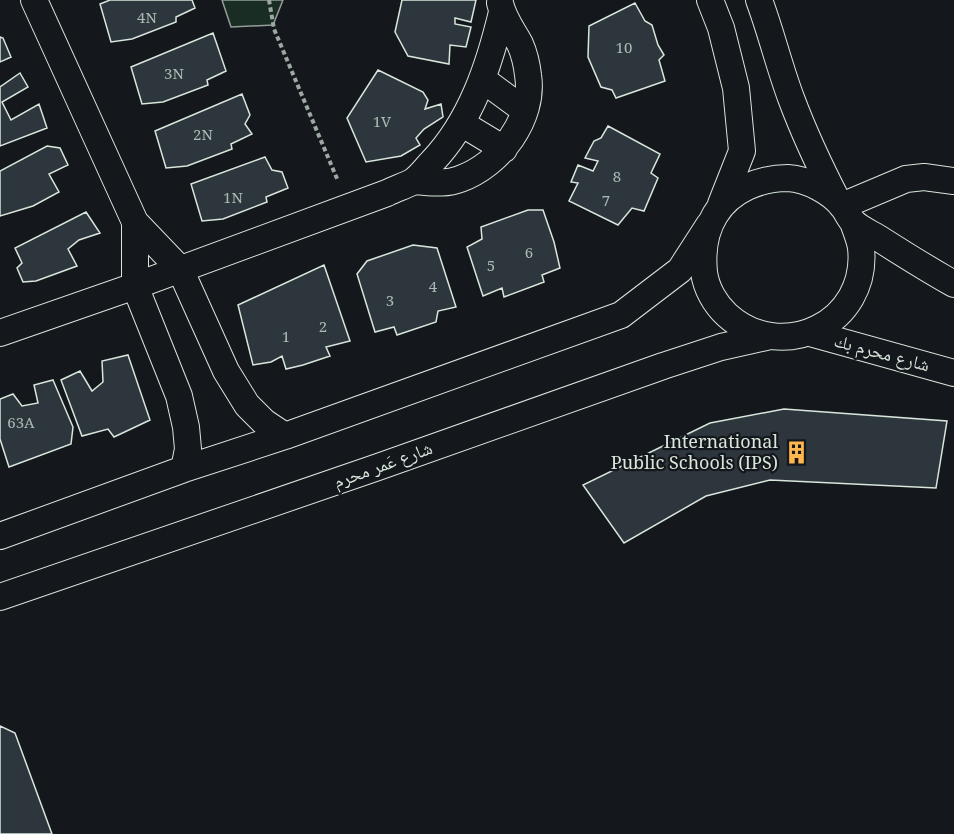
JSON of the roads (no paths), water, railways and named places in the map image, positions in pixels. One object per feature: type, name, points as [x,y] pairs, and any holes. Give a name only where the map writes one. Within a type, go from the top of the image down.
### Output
[{"type":"street","points":[[34,0],[135,222],[180,268],[226,371],[247,405],[264,422],[285,436]]},
{"type":"street","points":[[710,0],[736,88],[742,151],[714,216],[702,253],[705,282],[718,307],[740,326],[766,337],[788,338],[810,333],[833,319],[850,299],[860,274],[861,248],[814,154],[791,97],[759,0]]},
{"type":"street","points":[[0,333],[135,286],[414,181],[446,148],[461,123],[482,79],[493,49],[501,6]]},
{"type":"street","points":[[414,181],[441,183],[459,179],[480,169],[504,149],[517,129],[528,94],[529,76],[522,47],[501,6]]},
{"type":"street","points":[[482,79],[524,110]]},
{"type":"street","points":[[461,123],[504,149]]},
{"type":"street","points":[[844,210],[906,179],[924,177],[954,181]]},
{"type":"street","points":[[0,536],[621,315],[680,270],[714,216],[740,190],[764,180],[790,178],[815,186],[844,210],[954,284]]},
{"type":"street","points":[[135,222],[135,286],[179,396],[188,449],[184,469]]},
{"type":"street","name":"شارع محرم بك","points":[[810,333],[954,372]]},
{"type":"street","name":"شارع عَمر محرم","points":[[0,597],[673,363],[721,347],[766,337]]},
{"type":"place","name":"International Public Schools (IPS)","points":[[796,452]]}]
